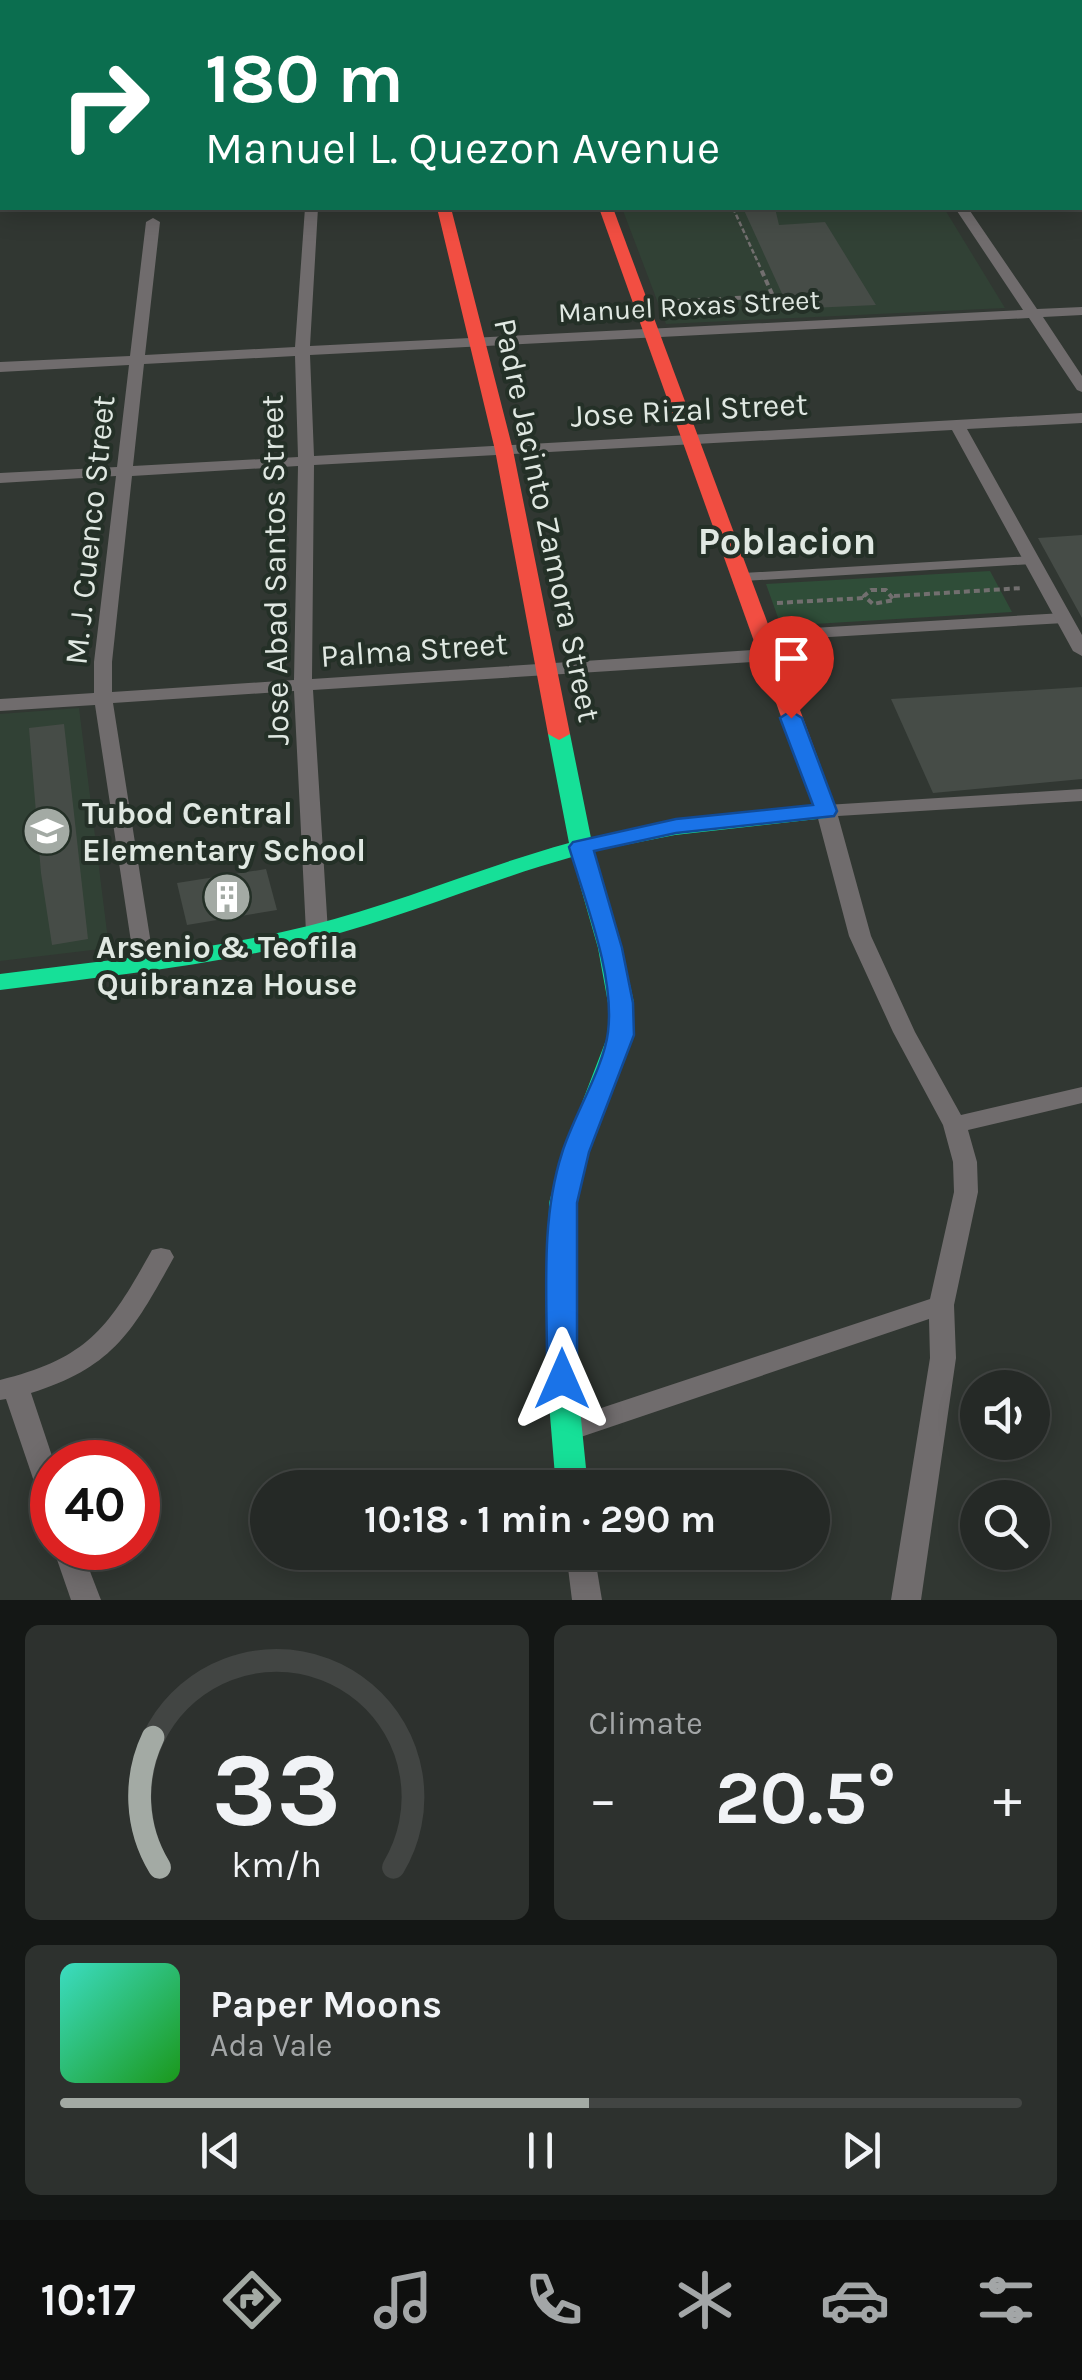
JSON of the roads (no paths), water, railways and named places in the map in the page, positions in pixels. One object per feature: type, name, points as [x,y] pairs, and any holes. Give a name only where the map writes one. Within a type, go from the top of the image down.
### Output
[{"type":"street","name":"Jose Abad Santos Street","points":[[310,210],[302,352],[306,462],[303,688],[317,932]]},
{"type":"street","name":"Padre Jacinto Zamora Street","points":[[445,210],[504,450],[581,847],[610,948],[621,1003],[621,1035],[576,1152],[563,1203],[562,1379],[570,1470]]},
{"type":"street","points":[[607,210],[826,811],[860,936],[904,1032],[954,1125],[965,1162],[966,1192],[941,1305],[943,1358],[906,1600]]},
{"type":"street","points":[[963,210],[1082,388]]},
{"type":"street","name":"M. J. Cuenco Street","points":[[143,963],[103,698],[108,605],[153,222]]},
{"type":"street","name":"Manuel Roxas Street","points":[[0,367],[1082,311]]},
{"type":"street","name":"Jose Rizal Street","points":[[0,478],[1082,418]]},
{"type":"street","points":[[957,425],[1082,650]]},
{"type":"street","name":"Palma Street","points":[[0,705],[547,671],[764,646]]},
{"type":"street","points":[[0,982],[261,946],[317,932],[581,847],[676,826],[826,811],[1082,795]]},
{"type":"street","points":[[954,1125],[1082,1096]]},
{"type":"street","points":[[30,1442],[8,1388],[75,1368],[104,1347],[127,1320],[161,1256]]},
{"type":"street","points":[[566,1431],[941,1305]]},
{"type":"street","points":[[75,1570],[86,1600]]},
{"type":"street","points":[[583,1570],[587,1600]]},
{"type":"lane","points":[[740,577],[1032,560]]},
{"type":"lane","points":[[764,646],[1064,618]]},
{"type":"place","name":"Tubod Central Elementary School","points":[[47,831]]},
{"type":"place","name":"Arsenio & Teofila Quibranza House","points":[[227,897]]},
{"type":"district","name":"Poblacion","points":[[787,541]]}]
